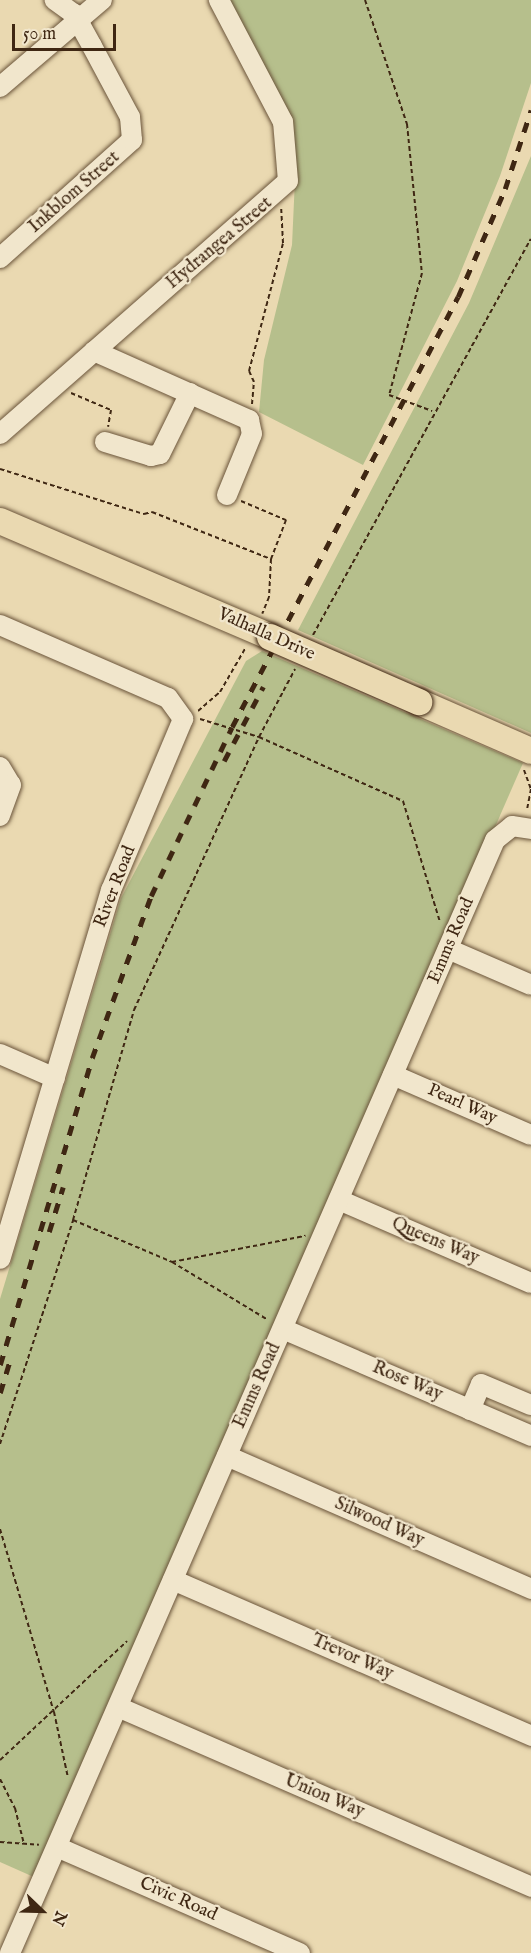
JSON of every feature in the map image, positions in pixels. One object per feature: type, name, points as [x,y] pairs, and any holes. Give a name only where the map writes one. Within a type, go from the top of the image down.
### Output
[{"type":"main road","name":"Valhalla Drive","points":[[0,520],[419,702],[527,756]]},
{"type":"street","name":"Inkblom Street","points":[[0,258],[132,140],[130,117],[78,21],[55,0]]},
{"type":"street","points":[[0,87],[102,0]]},
{"type":"street","name":"Hydrangea Street","points":[[0,434],[280,192],[290,174],[283,122],[219,0]]},
{"type":"street","points":[[94,351],[245,417],[252,434],[227,495]]},
{"type":"street","points":[[105,442],[151,456],[160,454],[190,393]]},
{"type":"street","name":"River Road","points":[[0,625],[168,698],[183,720],[111,890],[55,1078],[9,1199],[0,1259]]},
{"type":"street","points":[[0,767],[11,785],[0,816]]},
{"type":"street","name":"Emms Road","points":[[10,1953],[495,840],[522,827]]},
{"type":"street","points":[[448,949],[531,985]]},
{"type":"street","points":[[0,1054],[55,1078]]},
{"type":"street","name":"Pearl Way","points":[[393,1075],[531,1135]]},
{"type":"street","name":"Queens Way","points":[[339,1200],[531,1283]]},
{"type":"street","name":"Rose Way","points":[[283,1329],[526,1434]]},
{"type":"street","points":[[470,1410],[481,1384],[531,1407],[526,1434]]},
{"type":"street","name":"Silwood Way","points":[[227,1456],[531,1589]]},
{"type":"street","name":"Trevor Way","points":[[173,1580],[531,1736]]},
{"type":"street","name":"Union Way","points":[[117,1707],[531,1887]]},
{"type":"street","name":"Civic Road","points":[[57,1847],[300,1953]]},
{"type":"path","points":[[365,0],[407,124],[422,273],[389,395],[433,411]]},
{"type":"path","points":[[245,417],[253,402],[254,381],[249,371],[283,243],[280,192]]},
{"type":"path","points":[[309,642],[433,411],[531,239]]},
{"type":"path","points":[[59,382],[69,392],[111,410],[105,442]]},
{"type":"path","points":[[0,469],[144,514],[152,512],[271,559]]},
{"type":"path","points":[[227,495],[286,520],[271,559],[269,597],[260,632],[219,692],[192,717],[259,736],[403,801],[448,949]]},
{"type":"path","points":[[0,1444],[74,1220],[134,1010],[259,736],[298,663]]},
{"type":"path","points":[[522,827],[531,789],[527,756]]},
{"type":"path","points":[[74,1220],[172,1262],[283,1329]]},
{"type":"path","points":[[172,1262],[324,1233]]},
{"type":"path","points":[[0,1529],[54,1712],[70,1787],[81,1792]]},
{"type":"path","points":[[0,1760],[133,1636]]},
{"type":"path","points":[[0,1779],[15,1808],[24,1844]]},
{"type":"path","points":[[0,1842],[57,1847]]},
{"type":"green space","points":[[226,0],[531,0],[531,83],[500,176],[457,281],[363,465],[259,412],[264,360],[292,245],[295,179]]},
{"type":"green space","points":[[531,156],[531,733],[298,630],[469,303]]},
{"type":"green space","points":[[262,651],[523,763],[36,1878],[0,1862],[0,1299],[121,898],[246,661]]},
{"type":"railway","points":[[0,1365],[92,1058],[151,896],[232,727],[458,297],[505,189],[531,110]]},
{"type":"railway","points":[[224,761],[263,687]]},
{"type":"railway","points":[[49,1232],[63,1187]]},
{"type":"railway","points":[[0,1393],[11,1356]]}]
